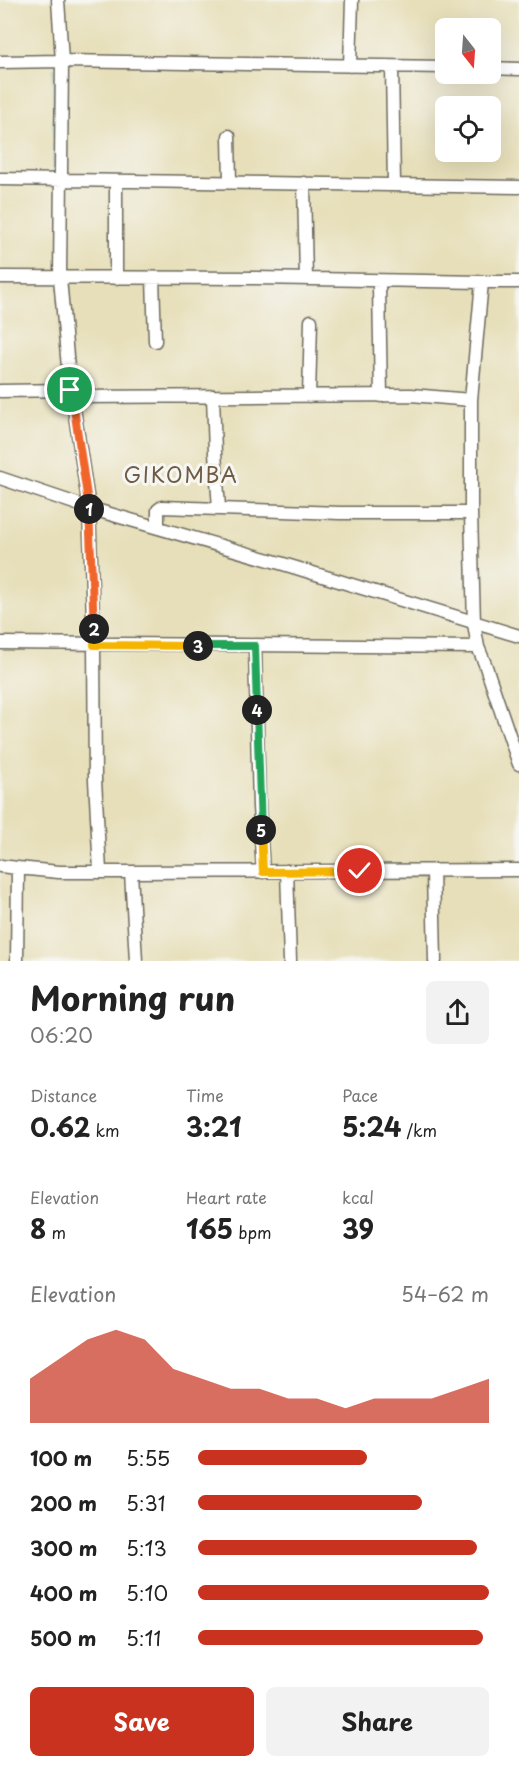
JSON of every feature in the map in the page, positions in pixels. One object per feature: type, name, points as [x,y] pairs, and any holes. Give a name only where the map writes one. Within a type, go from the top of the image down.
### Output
[{"type":"street","points":[[58,0],[62,61],[60,278],[71,394],[89,508],[94,645],[94,780],[100,871]]},
{"type":"street","points":[[350,66],[352,0]]},
{"type":"street","points":[[0,62],[435,67]]},
{"type":"street","points":[[392,67],[394,184]]},
{"type":"street","points":[[501,68],[519,69]]},
{"type":"street","points":[[229,135],[230,182]]},
{"type":"street","points":[[0,179],[519,187]]},
{"type":"street","points":[[116,181],[116,278]]},
{"type":"street","points":[[304,183],[306,279]]},
{"type":"street","points":[[0,278],[519,282]]},
{"type":"street","points":[[153,278],[155,341]]},
{"type":"street","points":[[482,282],[471,400],[474,624],[477,647],[519,764]]},
{"type":"street","points":[[379,287],[381,396]]},
{"type":"street","points":[[309,396],[311,321]]},
{"type":"street","points":[[0,391],[213,396],[411,396],[471,400]]},
{"type":"street","points":[[213,396],[219,508]]},
{"type":"street","points":[[0,478],[89,508],[519,636]]},
{"type":"street","points":[[158,528],[160,507],[340,513],[471,513]]},
{"type":"street","points":[[0,643],[477,647]]},
{"type":"street","points":[[255,646],[263,872]]},
{"type":"street","points":[[0,866],[59,872],[519,870]]},
{"type":"street","points":[[17,961],[18,868]]},
{"type":"street","points":[[286,871],[290,961]]},
{"type":"street","points":[[433,871],[435,961]]},
{"type":"street","points":[[131,872],[136,961]]},
{"type":"waterway","points":[[54,69],[54,173]]},
{"type":"district","name":"GIKOMBA","points":[[181,476]]},
{"type":"route","points":[[70,390],[89,508],[94,645],[255,646],[263,872],[360,871]]}]
